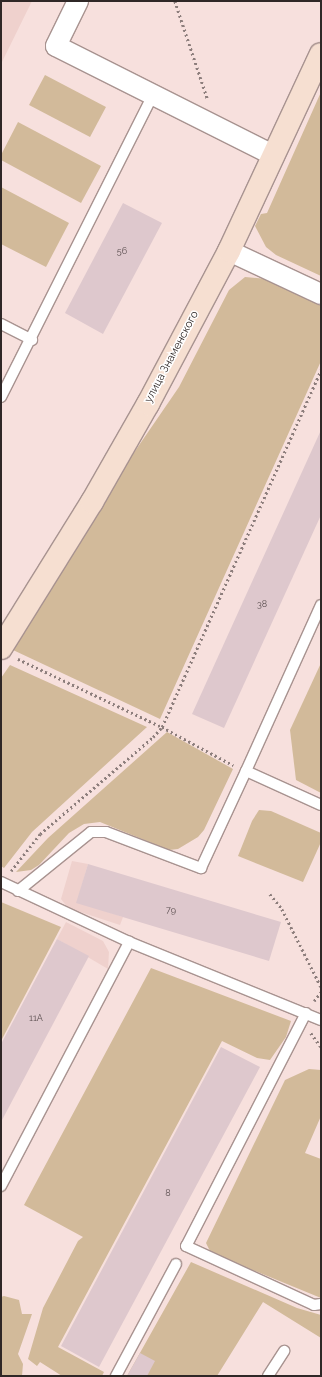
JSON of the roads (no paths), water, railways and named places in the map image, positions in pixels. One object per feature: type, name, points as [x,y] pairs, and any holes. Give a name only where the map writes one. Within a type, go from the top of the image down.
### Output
[{"type":"main road","name":"улица Знаменского","points":[[10,654],[92,502],[148,404],[228,251],[321,54]]},
{"type":"street","points":[[78,1],[56,46],[273,155]]},
{"type":"street","points":[[228,251],[321,294]]},
{"type":"lane","points":[[1,397],[32,340],[153,95]]},
{"type":"lane","points":[[1,324],[32,340]]},
{"type":"lane","points":[[18,891],[91,832],[106,832],[202,868],[321,605]]},
{"type":"lane","points":[[246,771],[321,805]]},
{"type":"lane","points":[[1,882],[129,942],[321,1020]]},
{"type":"lane","points":[[1,1186],[129,942]]},
{"type":"lane","points":[[306,1013],[186,1246],[314,1305],[321,1304]]},
{"type":"lane","points":[[116,1376],[176,1264]]},
{"type":"lane","points":[[268,1376],[284,1351]]}]
